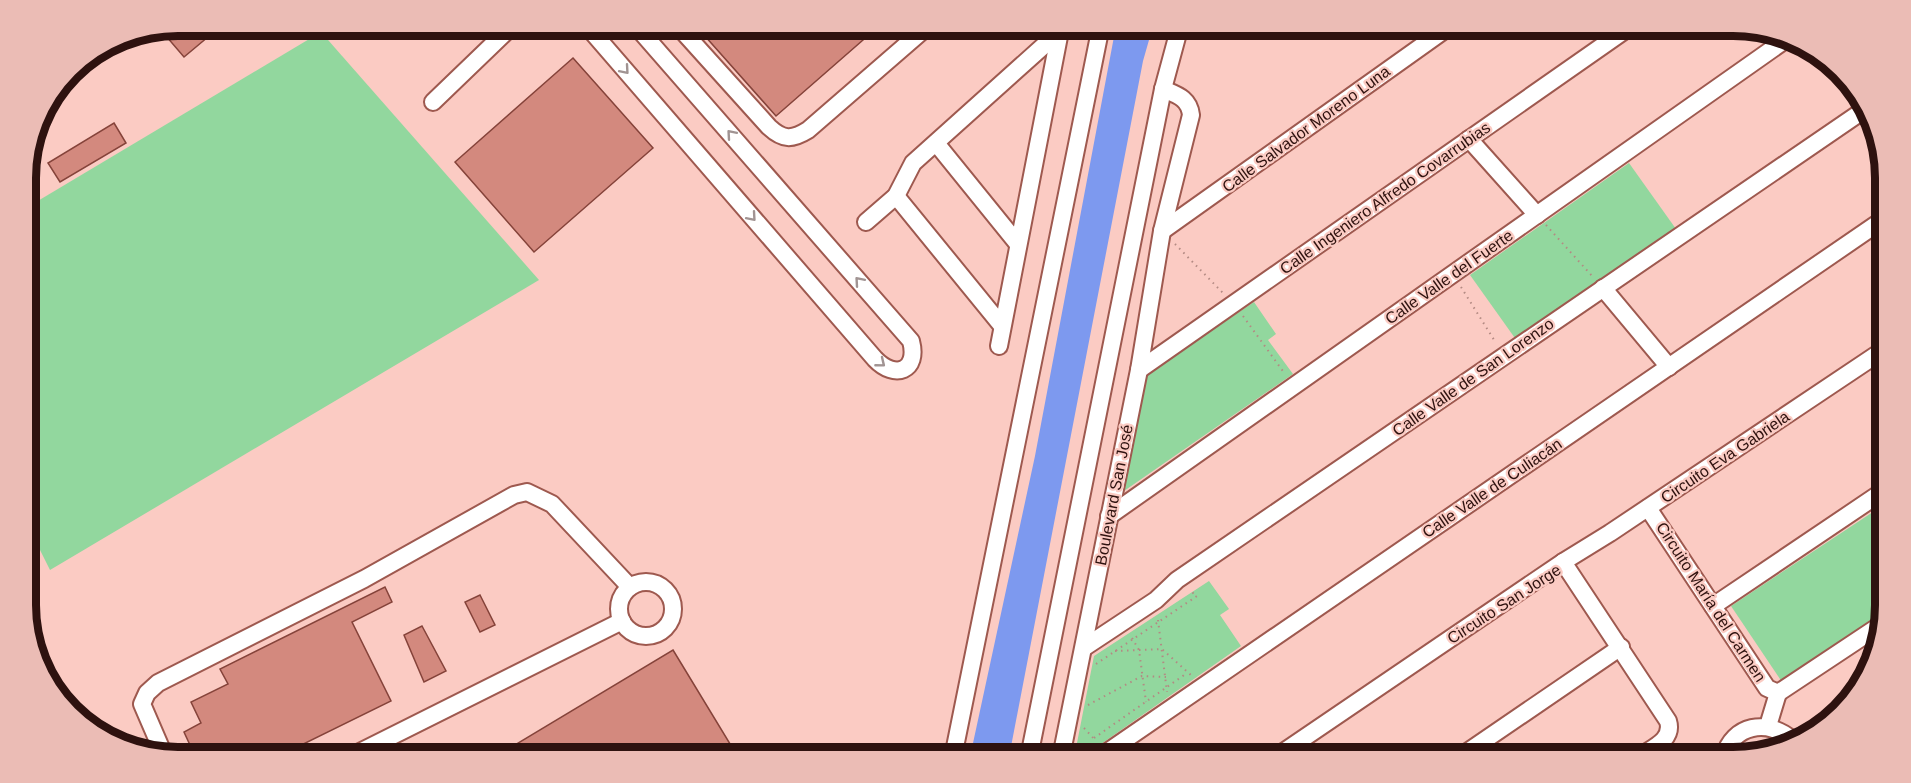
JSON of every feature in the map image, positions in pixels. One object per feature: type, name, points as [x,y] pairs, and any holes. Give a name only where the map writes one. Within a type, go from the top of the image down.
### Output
[{"type":"street","points":[[433,102],[502,36]]},
{"type":"street","points":[[596,36],[875,359],[883,367],[892,371],[903,370],[911,363],[914,352],[911,341],[645,36]]},
{"type":"street","points":[[687,36],[769,127],[790,139],[808,130],[916,36]]},
{"type":"street","points":[[866,222],[896,196],[913,163],[1052,36]]},
{"type":"street","points":[[999,346],[1059,36]]},
{"type":"street","points":[[955,747],[1099,36]]},
{"type":"street","points":[[1032,747],[1163,89],[1177,36]]},
{"type":"street","name":"Calle Salvador Moreno Luna","points":[[1162,231],[1436,36]]},
{"type":"street","name":"Calle Ingeniero Alfredo Covarrubias","points":[[1139,370],[1617,36]]},
{"type":"street","name":"Calle Valle del Fuerte","points":[[1109,516],[1779,44]]},
{"type":"street","name":"Boulevard San José","points":[[1063,747],[1139,370],[1162,231],[1191,115],[1190,105],[1183,97],[1163,89]]},
{"type":"street","name":"Calle Valle de San Lorenzo","points":[[1085,647],[1156,600],[1177,580],[1859,113]]},
{"type":"street","points":[[1469,139],[1537,215]]},
{"type":"street","points":[[936,143],[1017,243]]},
{"type":"street","points":[[896,196],[1002,326]]},
{"type":"street","name":"Calle Valle de Culiacán","points":[[1114,747],[1875,225]]},
{"type":"street","points":[[1603,288],[1669,367]]},
{"type":"street","name":"Circuito Eva Gabriela","points":[[1563,562],[1875,356]]},
{"type":"street","points":[[160,746],[142,704],[147,693],[158,683],[364,579],[514,495],[527,492],[552,504],[630,586]]},
{"type":"street","points":[[1713,606],[1875,497]]},
{"type":"street","name":"Circuito María del Carmen","points":[[1648,508],[1767,688],[1778,693],[1768,726]]},
{"type":"street","name":"Circuito San Jorge","points":[[1291,747],[1563,562],[1621,647],[1670,728],[1663,741],[1654,747]]},
{"type":"street","points":[[648,581],[665,589],[674,606],[673,615],[662,631],[644,636],[635,634],[622,621],[620,602],[630,586],[648,581]]},
{"type":"street","points":[[372,747],[622,621]]},
{"type":"street","points":[[1778,693],[1873,630]]},
{"type":"street","points":[[1475,747],[1621,647]]},
{"type":"street","points":[[1729,747],[1734,738],[1744,730],[1756,726],[1768,726],[1787,736]]},
{"type":"path","points":[[1537,215],[1603,288]]},
{"type":"path","points":[[1453,274],[1504,357]]},
{"type":"path","points":[[1079,676],[1197,596],[1177,580]]},
{"type":"path","points":[[1156,600],[1168,709]]},
{"type":"path","points":[[1123,622],[1138,650],[1149,723]]},
{"type":"path","points":[[1113,651],[1162,649],[1203,685]]},
{"type":"path","points":[[1094,738],[1188,672]]},
{"type":"path","points":[[1099,747],[1094,738],[1071,714],[1142,676],[1166,677]]},
{"type":"green space","points":[[314,36],[325,36],[539,280],[50,570],[36,542],[36,202]]},
{"type":"green space","points":[[1629,163],[1676,229],[1517,341],[1470,275]]},
{"type":"green space","points":[[1254,302],[1276,334],[1268,340],[1293,374],[1124,491],[1144,376]]},
{"type":"green space","points":[[1875,511],[1874,621],[1782,682],[1731,606]]},
{"type":"green space","points":[[1209,581],[1229,609],[1220,615],[1241,646],[1097,747],[1076,747],[1094,656]]},
{"type":"green space","points":[[1764,741],[1767,742],[1749,746]]},
{"type":"water","points":[[1114,36],[1150,36],[1143,61],[1011,747],[972,747],[1035,456]]},
{"type":"building","points":[[209,36],[184,57],[167,37]]},
{"type":"building","points":[[705,36],[868,36],[776,116]]},
{"type":"building","points":[[573,58],[653,148],[534,252],[455,162]]},
{"type":"building","points":[[114,123],[126,143],[60,182],[48,163]]},
{"type":"building","points":[[385,587],[392,602],[352,622],[391,701],[297,747],[191,747],[184,732],[201,723],[191,702],[228,684],[220,669]]},
{"type":"building","points":[[480,595],[495,625],[480,632],[465,602]]},
{"type":"building","points":[[422,626],[446,671],[424,682],[404,635]]},
{"type":"building","points":[[673,650],[732,747],[512,747]]}]
